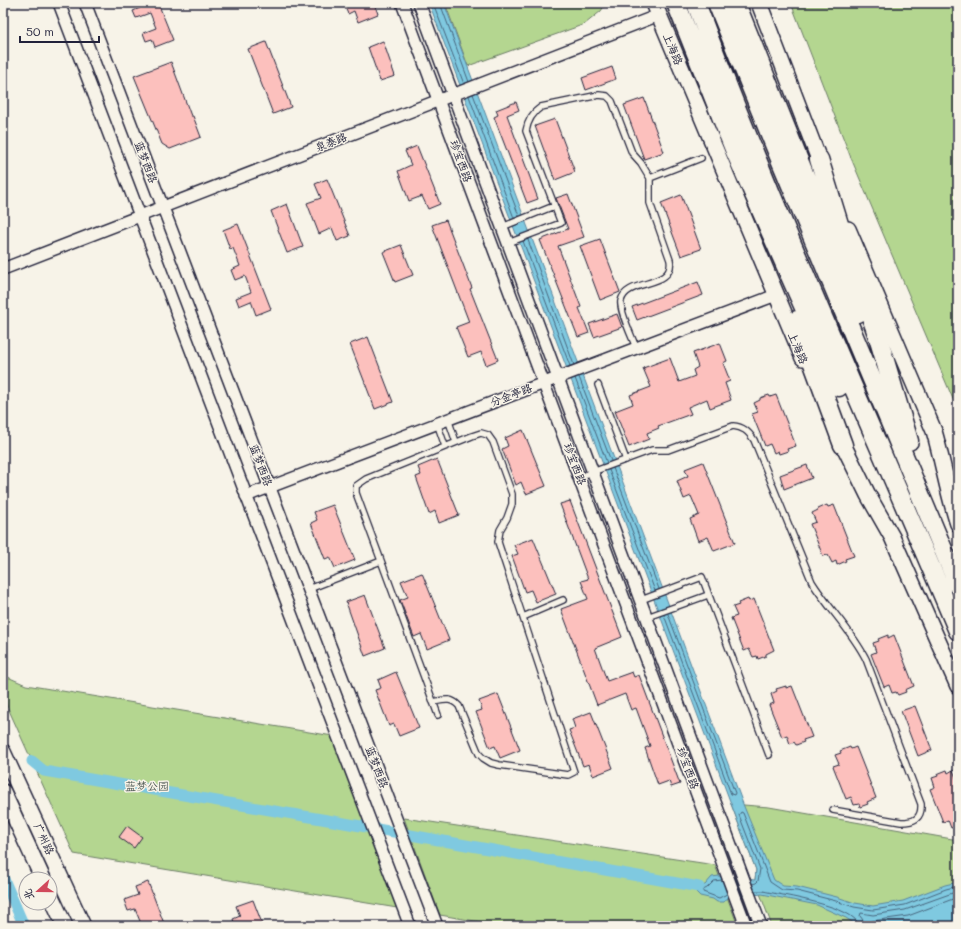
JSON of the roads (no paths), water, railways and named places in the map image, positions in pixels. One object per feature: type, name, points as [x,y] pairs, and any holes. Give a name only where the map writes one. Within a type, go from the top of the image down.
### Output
[{"type":"highway","points":[[676,3],[734,149],[863,441],[883,481],[926,557]]},
{"type":"highway","points":[[696,3],[762,173],[810,289],[958,631]]},
{"type":"highway","points":[[717,3],[782,164],[958,585]]},
{"type":"highway","points":[[736,3],[806,178],[850,296],[935,510],[940,542]]},
{"type":"highway","points":[[734,149],[760,226],[802,333],[843,445]]},
{"type":"highway","points":[[819,159],[848,251],[877,334],[904,429]]},
{"type":"main road","points":[[759,3],[819,159],[934,431],[958,524]]},
{"type":"main road","name":"上海路","points":[[657,9],[807,368],[868,495],[892,537],[958,686]]},
{"type":"main road","name":"广州路","points":[[3,752],[83,926]]},
{"type":"main road","name":"广州路","points":[[3,792],[39,871]]},
{"type":"main road","points":[[58,911],[65,926]]},
{"type":"street","points":[[59,3],[410,926]]},
{"type":"street","name":"蓝梦西路","points":[[85,3],[437,926]]},
{"type":"street","name":"珍宝西路","points":[[402,3],[746,926]]},
{"type":"street","name":"珍宝西路","points":[[419,3],[739,863],[761,926]]},
{"type":"street","name":"泉泰路","points":[[3,269],[439,101],[657,9]]},
{"type":"street","name":"分金亭路","points":[[246,496],[776,295]]},
{"type":"lane","points":[[508,243],[560,223],[526,131],[534,112],[541,107],[599,95],[607,96],[612,101],[632,153],[650,178],[650,203],[670,260],[671,267],[668,273],[663,277],[630,290],[624,294],[621,302],[621,309],[636,348]]},
{"type":"lane","points":[[650,178],[701,158]]},
{"type":"lane","points":[[502,227],[554,206]]},
{"type":"lane","points":[[598,385],[626,460]]},
{"type":"lane","points":[[448,419],[456,442]]},
{"type":"lane","points":[[437,423],[445,446]]},
{"type":"lane","points":[[579,477],[652,450],[668,450],[733,426],[741,427],[749,432],[754,440],[812,582],[820,595],[860,647],[866,659],[921,804],[921,812],[917,818],[909,822],[901,822],[833,810]]},
{"type":"lane","points":[[433,702],[454,700],[459,706],[478,754],[491,763],[568,775],[574,772],[498,542],[500,530],[507,518],[512,504],[512,494],[493,442],[488,435],[481,433],[445,446],[366,479],[356,486],[356,493],[433,702],[438,715]]},
{"type":"lane","points":[[309,589],[381,561]]},
{"type":"lane","points":[[641,600],[702,577],[769,755]]},
{"type":"lane","points":[[647,617],[708,595]]},
{"type":"lane","points":[[523,616],[563,600]]},
{"type":"water","points":[[429,3],[444,3],[743,804],[774,880],[783,886],[797,887],[855,903],[873,906],[903,901],[945,885],[958,882],[958,926],[858,926],[846,918],[817,905],[762,894],[728,898],[723,902],[717,902],[713,899],[700,896],[695,891],[699,887],[705,885],[712,877],[719,876],[755,880],[756,870]]},
{"type":"waterway","points":[[32,761],[44,771],[699,887]]},
{"type":"waterway","points":[[3,877],[24,926]]},
{"type":"park label","name":"蓝梦公园","points":[[147,786]]}]
